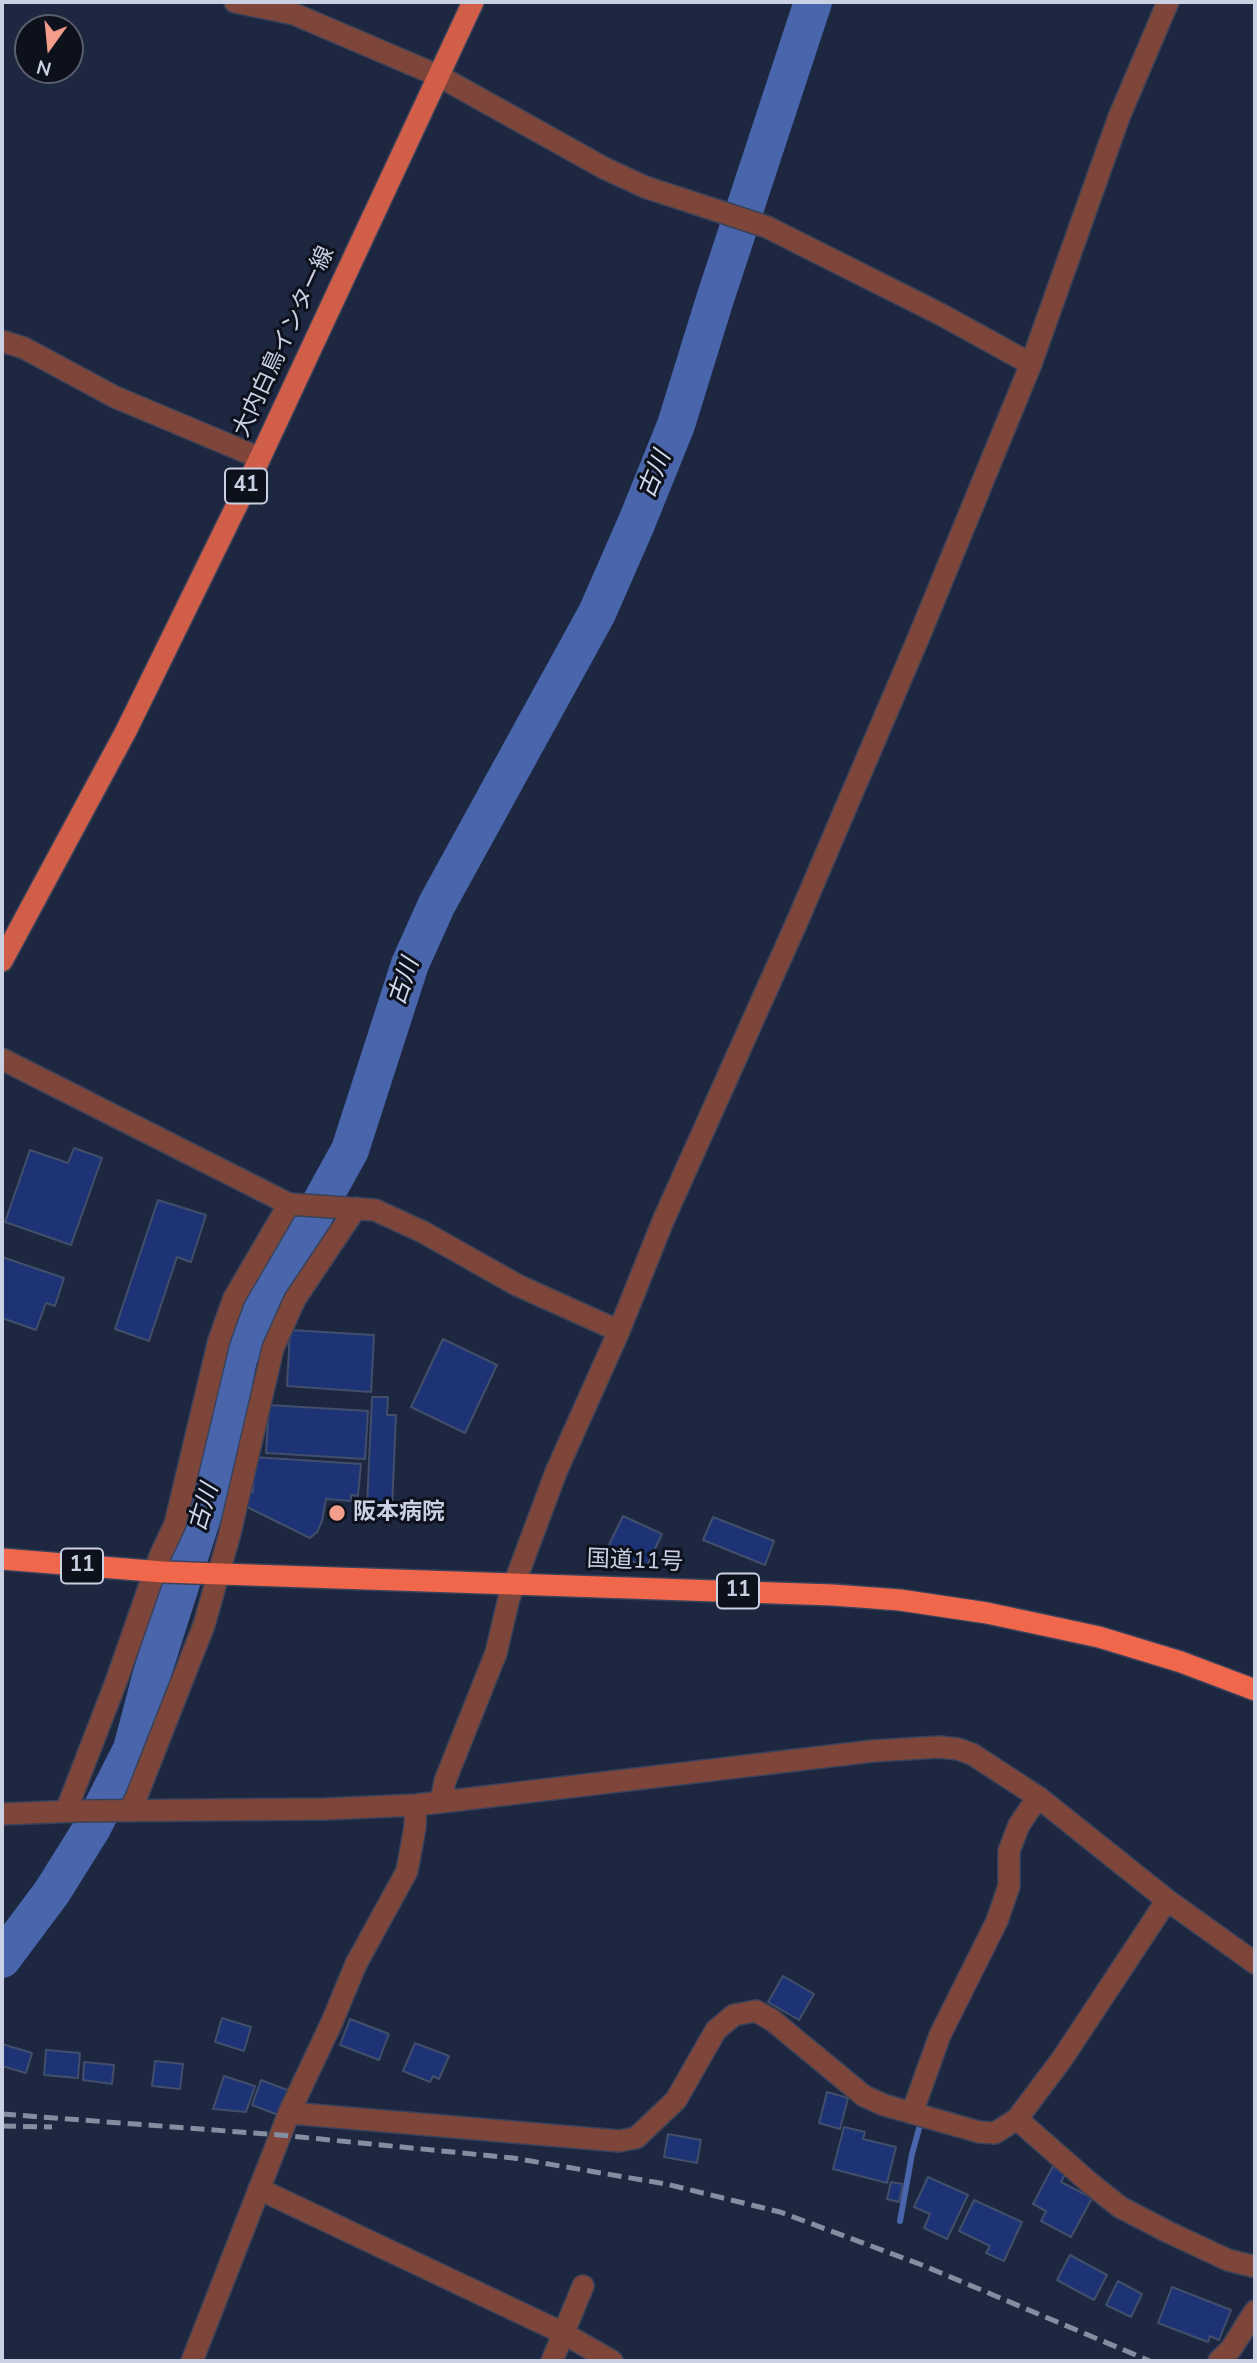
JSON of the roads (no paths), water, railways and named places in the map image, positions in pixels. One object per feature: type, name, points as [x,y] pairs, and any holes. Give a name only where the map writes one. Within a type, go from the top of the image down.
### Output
[{"type":"highway","name":"国道11号","points":[[2,1559],[159,1572],[833,1595],[900,1601],[975,1611],[1099,1637],[1181,1662],[1255,1690]]},
{"type":"main road","name":"大内白鳥インター線","points":[[2,961],[9,932],[126,731],[260,458],[473,2]]},
{"type":"street","points":[[235,2],[294,14],[439,76],[604,168],[645,187],[767,226],[942,315],[1031,364]]},
{"type":"street","points":[[441,1802],[445,1781],[496,1653],[514,1583],[556,1472],[620,1331],[663,1221],[797,922],[913,651],[1031,364],[1119,117],[1168,2]]},
{"type":"street","points":[[2,341],[24,348],[115,397],[260,458]]},
{"type":"street","points":[[2,1059],[294,1204],[375,1210],[423,1232],[517,1285],[620,1331]]},
{"type":"street","points":[[72,1811],[159,1572],[160,1556],[175,1524],[223,1329],[234,1298],[294,1204]]},
{"type":"street","points":[[125,1811],[136,1798],[204,1625],[213,1574],[229,1537],[273,1348],[295,1299],[349,1207]]},
{"type":"street","points":[[2,1815],[72,1811],[326,1809],[416,1805],[873,1751],[940,1747],[958,1749],[972,1754],[1038,1797],[1167,1900],[1255,1963]]},
{"type":"street","points":[[912,2113],[940,2035],[997,1921],[1009,1886],[1009,1851],[1019,1825],[1038,1797]]},
{"type":"street","points":[[192,2361],[289,2113],[356,1964],[407,1871],[416,1805]]},
{"type":"street","points":[[289,2113],[619,2141],[636,2138],[676,2100],[716,2030],[734,2015],[757,2011],[772,2020],[864,2096],[884,2105],[979,2132],[995,2133],[1017,2119],[1062,2059],[1167,1900]]},
{"type":"street","points":[[1017,2119],[1120,2207],[1228,2260],[1255,2265]]},
{"type":"street","points":[[259,2189],[563,2333],[612,2361]]},
{"type":"street","points":[[552,2361],[583,2286]]},
{"type":"street","points":[[1219,2361],[1231,2349],[1255,2311]]},
{"type":"waterway","name":"古川","points":[[2,1959],[52,1892],[92,1828],[132,1749],[151,1677],[215,1476],[238,1359],[268,1293],[350,1150],[410,964],[437,904],[597,613],[636,524],[676,425],[813,2]]},
{"type":"waterway","points":[[900,2221],[920,2125]]},
{"type":"railway","points":[[2,2114],[280,2135],[513,2158],[666,2184],[780,2212],[922,2265],[1150,2361]]},
{"type":"railway","points":[[2,2126],[52,2127]]},
{"type":"place","name":"阪本病院","points":[[337,1513]]}]
